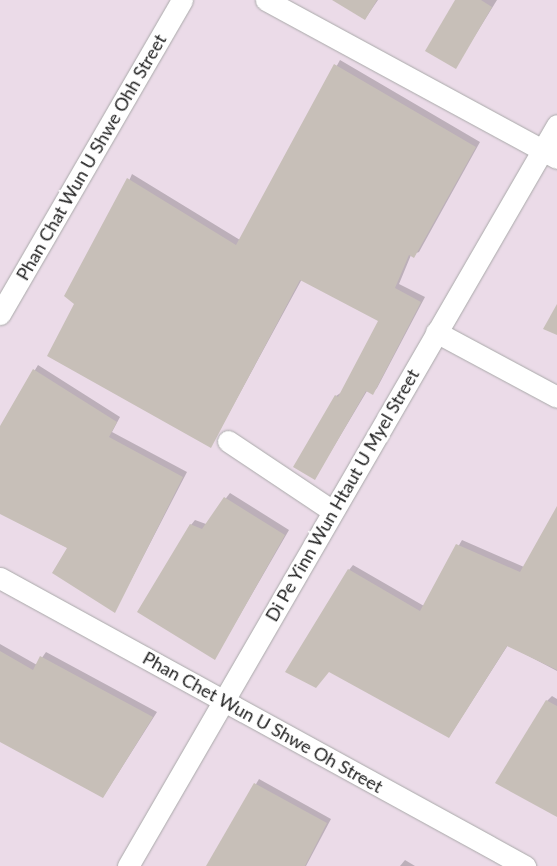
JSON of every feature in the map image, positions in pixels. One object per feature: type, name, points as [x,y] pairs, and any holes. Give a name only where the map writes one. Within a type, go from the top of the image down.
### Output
[{"type":"street","name":"Phan Chat Wun U Shwe Ohh Street","points":[[0,314],[8,281],[182,0]]},
{"type":"street","points":[[266,0],[549,154]]},
{"type":"street","name":"Di Pe Yinn Wun Htaut U Myel Street","points":[[128,866],[331,510],[436,332],[549,154],[557,125]]},
{"type":"street","points":[[436,332],[557,397]]},
{"type":"street","points":[[228,441],[331,510]]},
{"type":"street","name":"Phan Chet Wun U Shwe Oh Street","points":[[0,578],[525,866]]},
{"type":"shaded area","points":[[0,0],[557,0],[557,866],[0,866]]},
{"type":"building","points":[[332,0],[377,0],[365,20]]},
{"type":"building","points":[[455,0],[481,0],[492,7],[456,69],[425,51]]},
{"type":"building","points":[[334,64],[476,147],[414,258],[409,255],[395,288],[421,302],[373,395],[366,391],[315,480],[293,467],[335,395],[338,397],[378,321],[300,280],[211,448],[47,356],[74,304],[64,296],[127,178],[236,245]]},
{"type":"building","points":[[557,304],[557,335],[543,329]]},
{"type":"building","points":[[33,369],[117,422],[109,437],[183,477],[115,613],[52,573],[67,548],[0,514],[0,426]]},
{"type":"building","points":[[224,497],[285,535],[215,660],[137,612],[190,524],[202,529]]},
{"type":"building","points":[[557,506],[557,670],[507,646],[449,738],[329,672],[316,688],[285,672],[348,569],[420,611],[456,544],[520,572]]},
{"type":"building","points":[[0,651],[33,670],[40,656],[153,717],[103,798],[0,742]]},
{"type":"building","points":[[546,700],[557,706],[557,817],[495,783]]},
{"type":"building","points":[[254,783],[327,823],[305,866],[206,866]]}]
